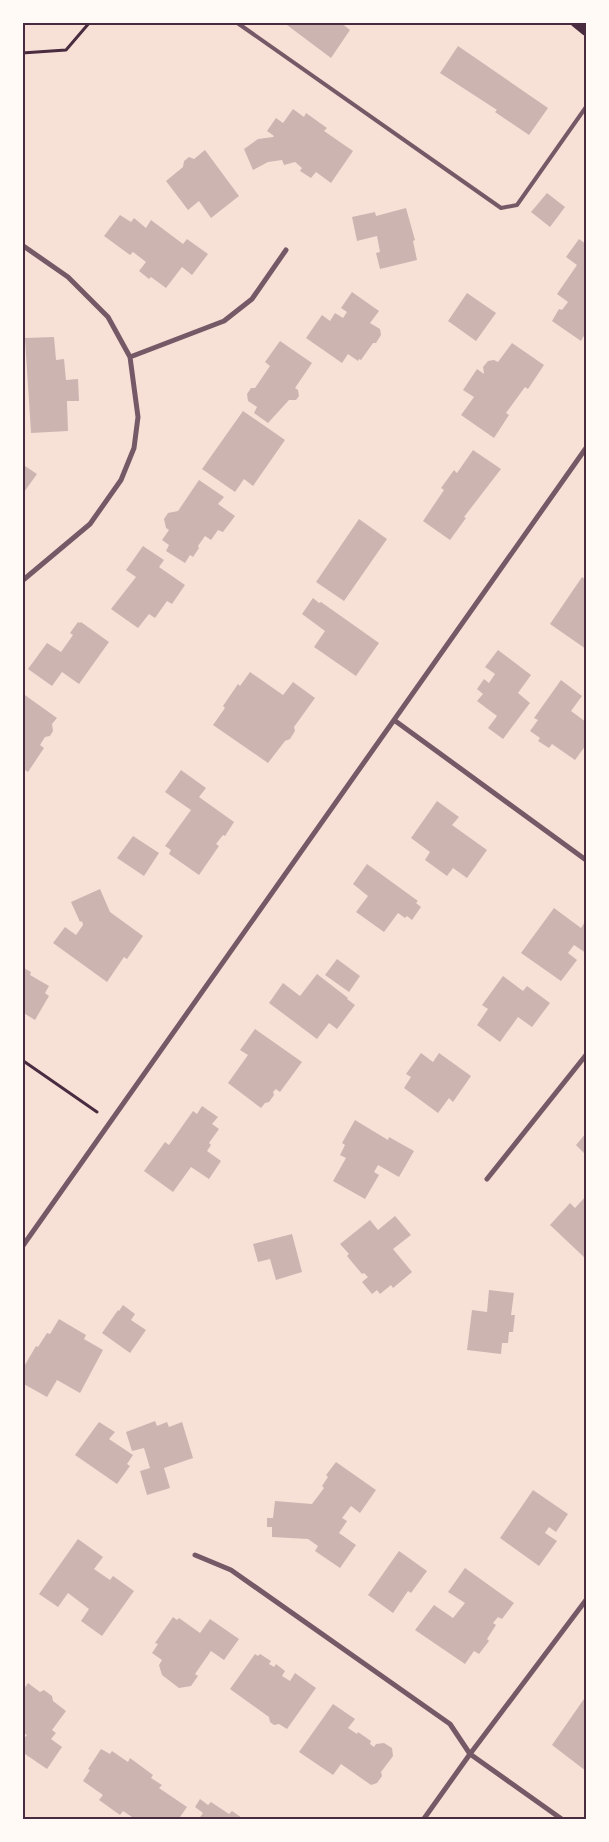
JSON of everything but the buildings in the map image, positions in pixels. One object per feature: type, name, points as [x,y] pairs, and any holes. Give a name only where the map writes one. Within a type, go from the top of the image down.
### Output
[{"type":"main road","points":[[575,22],[586,31]]},
{"type":"street","points":[[22,245],[68,276],[108,317],[130,357],[138,417],[134,448],[121,480],[90,524],[22,581]]},
{"type":"street","points":[[130,357],[224,321],[252,299],[286,250]]},
{"type":"street","points":[[22,1247],[586,448]]},
{"type":"street","points":[[394,720],[586,860]]},
{"type":"street","points":[[487,1178],[586,1055]]},
{"type":"street","points":[[195,1555],[231,1570],[450,1724],[470,1754],[563,1820]]},
{"type":"street","points":[[423,1820],[470,1754],[586,1600]]},
{"type":"lane","points":[[236,22],[501,208],[517,205],[586,107]]},
{"type":"path","points":[[22,53],[66,50],[90,22]]},
{"type":"path","points":[[22,1060],[97,1112]]}]
